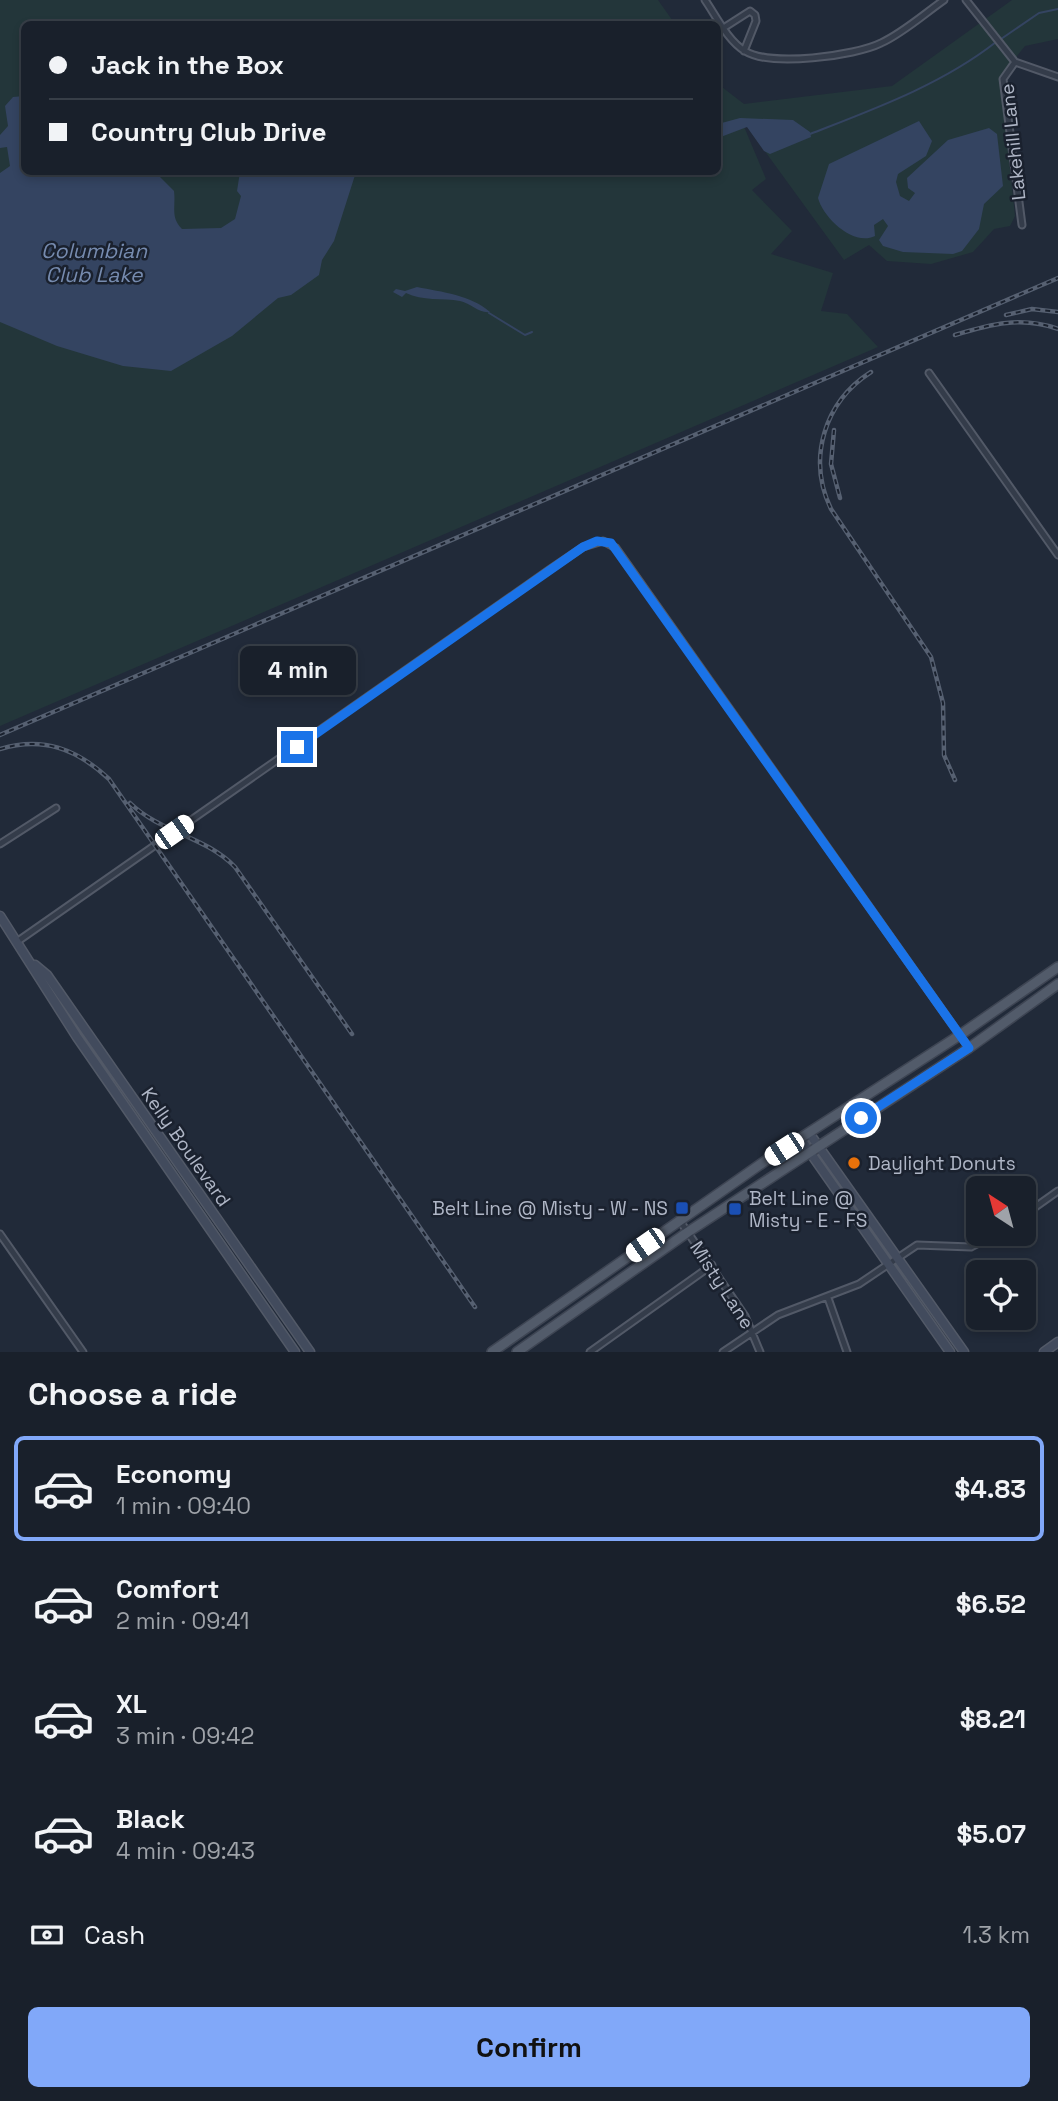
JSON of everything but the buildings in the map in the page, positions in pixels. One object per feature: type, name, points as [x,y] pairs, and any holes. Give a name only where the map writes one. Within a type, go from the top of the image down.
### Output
[{"type":"main road","points":[[492,1352],[800,1138],[960,1035],[1058,967]]},
{"type":"main road","points":[[517,1352],[688,1232],[969,1048],[1058,984]]},
{"type":"main road","points":[[519,1333],[528,1344]]},
{"type":"street","points":[[705,0],[721,21]]},
{"type":"street","points":[[721,22],[744,51],[761,59],[778,61],[865,49],[882,43],[944,0]]},
{"type":"street","points":[[966,0],[1004,51],[1016,62],[1058,77]]},
{"type":"street","points":[[725,27],[750,11],[755,15],[756,22],[744,51]]},
{"type":"street","name":"Lakehill Lane","points":[[1016,62],[1003,79],[1023,225]]},
{"type":"street","points":[[929,373],[1058,555]]},
{"type":"street","points":[[18,941],[549,570],[583,547],[603,541],[616,548],[969,1048]]},
{"type":"street","points":[[0,844],[56,808]]},
{"type":"street","name":"Kelly Boulevard","points":[[0,916],[33,964],[39,981],[295,1352]]},
{"type":"street","name":"Kelly Boulevard","points":[[33,964],[47,975],[86,1030],[307,1351]]},
{"type":"street","points":[[77,1037],[86,1030]]},
{"type":"street","points":[[809,1133],[964,1352]]},
{"type":"street","points":[[800,1138],[950,1352]]},
{"type":"street","points":[[163,1161],[173,1154]]},
{"type":"street","points":[[834,1188],[844,1181]]},
{"type":"street","points":[[1036,1207],[1058,1191]]},
{"type":"street","name":"Misty Lane","points":[[679,1221],[712,1265],[752,1332],[760,1352]]},
{"type":"street","points":[[0,1234],[83,1352]]},
{"type":"street","points":[[723,1352],[778,1315],[859,1284],[897,1256],[918,1245],[928,1243],[973,1246]]},
{"type":"street","points":[[590,1352],[712,1265]]},
{"type":"street","points":[[245,1279],[255,1273]]},
{"type":"street","points":[[828,1298],[848,1352]]},
{"type":"street","points":[[1044,1352],[1058,1342]]},
{"type":"green space","points":[[0,0],[658,0],[673,21],[21,21],[21,175],[721,175],[721,86],[744,104],[892,86],[1012,0],[1058,0],[1058,39],[1025,46],[1000,77],[1015,216],[1010,226],[994,229],[973,252],[931,264],[887,261],[869,245],[844,260],[740,117],[766,179],[752,190],[792,231],[771,254],[833,273],[821,311],[847,314],[878,347],[0,726]]},
{"type":"water","name":"Columbian Club Lake","points":[[21,96],[21,175],[158,175],[174,191],[175,216],[182,229],[221,228],[235,219],[241,196],[237,191],[240,175],[355,175],[334,241],[322,260],[319,275],[291,295],[278,298],[232,336],[171,371],[123,366],[57,346],[0,322],[0,173],[10,166],[7,147],[0,148],[0,135],[8,126],[5,106],[13,97]]},
{"type":"water","points":[[740,118],[793,120],[810,132],[811,137],[770,154],[764,151],[747,127],[721,137],[721,123]]},
{"type":"water","points":[[919,121],[932,141],[926,156],[898,174],[896,182],[900,196],[909,201],[915,193],[908,188],[907,178],[948,140],[989,128],[997,134],[1003,186],[984,204],[979,229],[962,251],[953,254],[903,252],[883,246],[879,240],[888,226],[883,219],[874,225],[875,236],[866,238],[849,234],[832,221],[818,198],[829,164]]},
{"type":"water","points":[[417,287],[465,298],[490,312],[460,301],[406,293],[402,297],[393,292],[396,289],[405,291]]},
{"type":"waterway","points":[[1001,39],[1039,13],[1058,9]]},
{"type":"waterway","points":[[810,134],[930,83],[996,42]]},
{"type":"waterway","points":[[489,313],[525,335],[532,332]]},
{"type":"railway","points":[[0,735],[1058,278]]},
{"type":"railway","points":[[1006,315],[1032,309],[1058,312]]},
{"type":"railway","points":[[955,335],[1019,322],[1058,329]]},
{"type":"railway","points":[[871,372],[855,384],[831,415],[821,452],[824,490],[831,509],[931,657],[943,703],[944,755],[955,780]]},
{"type":"railway","points":[[834,430],[831,464],[840,498]]},
{"type":"railway","points":[[0,749],[31,744],[59,748],[85,760],[109,779],[475,1307]]},
{"type":"railway","points":[[130,803],[155,821],[210,848],[235,867],[352,1034]]},
{"type":"place","name":"Daylight Donuts","points":[[854,1163]]},
{"type":"place","name":"Belt Line @ Misty - W - NS","points":[[682,1208]]},
{"type":"place","name":"Belt Line @ Misty - E - FS","points":[[735,1209]]},
{"type":"route","points":[[297,747],[583,547],[597,541],[611,543],[969,1048],[861,1118]]}]
